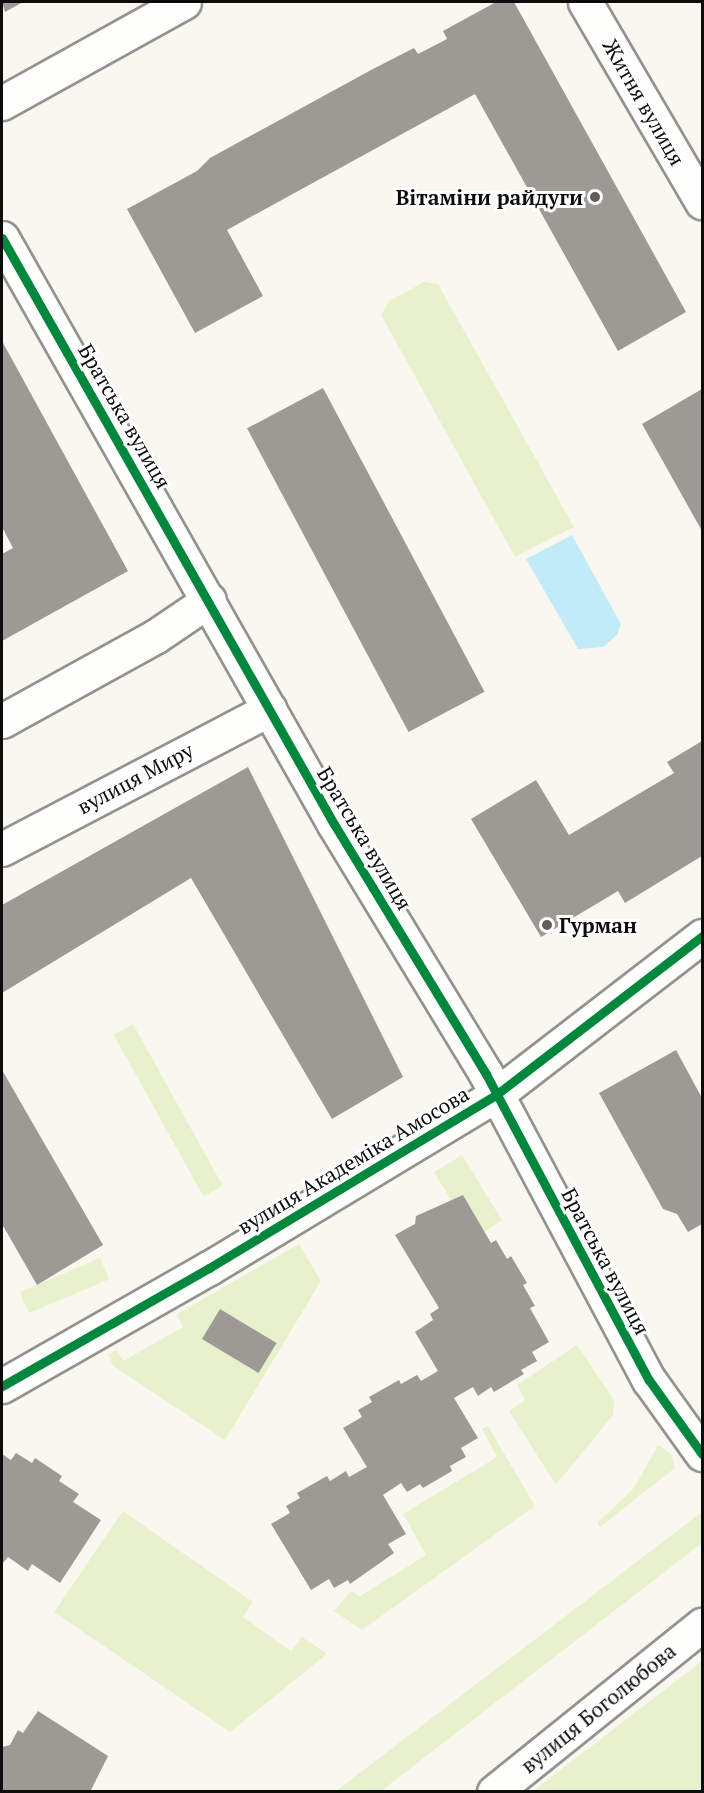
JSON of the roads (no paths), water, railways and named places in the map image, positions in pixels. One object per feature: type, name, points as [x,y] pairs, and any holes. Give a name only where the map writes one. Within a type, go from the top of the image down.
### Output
[{"type":"street","points":[[2,103],[184,2]]},
{"type":"street","name":"Житня вулиця","points":[[585,2],[702,202]]},
{"type":"street","name":"Братська вулиця","points":[[2,238],[334,824],[497,1094],[650,1380],[702,1454]]},
{"type":"street","points":[[2,721],[156,636],[208,600]]},
{"type":"street","name":"вулиця Миру","points":[[2,849],[270,709]]},
{"type":"street","name":"вулиця Академіка Амосова","points":[[2,1386],[209,1268],[497,1094],[702,936]]},
{"type":"street","name":"вулиця Боголюбова","points":[[494,1791],[702,1625]]},
{"type":"water","points":[[572,535],[621,624],[617,635],[603,647],[578,649],[526,559]]},
{"type":"place","name":"Вітаміни райдуги","points":[[595,197]]},
{"type":"place","name":"Гурман","points":[[547,925]]}]
